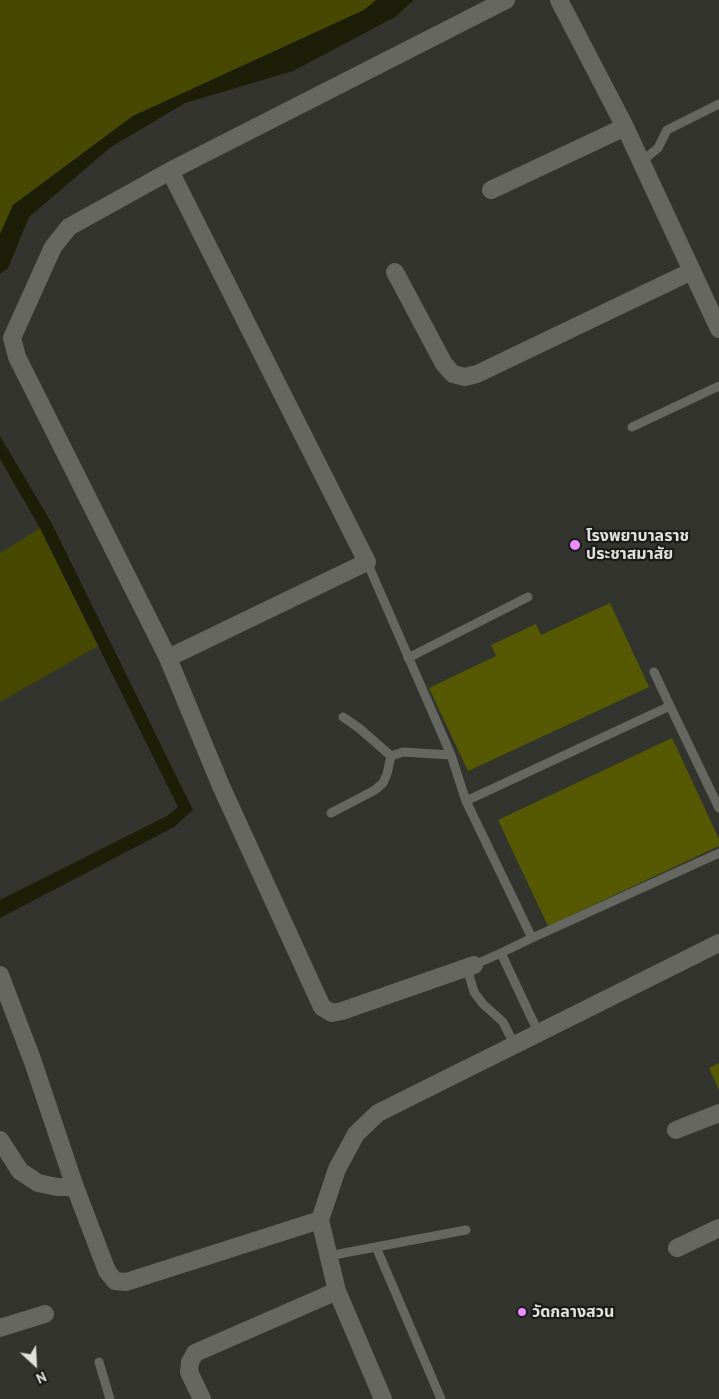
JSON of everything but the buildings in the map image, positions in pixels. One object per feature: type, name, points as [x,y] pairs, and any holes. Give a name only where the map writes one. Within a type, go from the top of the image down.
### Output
[{"type":"street","points":[[474,965],[342,1011],[332,1012],[322,1007],[221,786],[168,658],[17,358],[12,338],[53,247],[69,227],[170,171],[506,0]]},
{"type":"street","points":[[560,0],[625,127],[719,330]]},
{"type":"street","points":[[491,190],[625,127]]},
{"type":"street","points":[[168,658],[367,562],[170,171]]},
{"type":"street","points":[[395,272],[444,364],[453,374],[465,377],[477,374],[692,271]]},
{"type":"street","points":[[383,1399],[337,1291],[320,1220],[337,1168],[356,1134],[378,1113],[719,944]]},
{"type":"street","points":[[0,975],[33,1062],[75,1187],[107,1271],[115,1281],[126,1282],[320,1220]]},
{"type":"street","points":[[676,1130],[719,1113]]},
{"type":"street","points":[[0,1140],[20,1171],[38,1183],[57,1187],[75,1187]]},
{"type":"street","points":[[677,1248],[719,1228]]},
{"type":"street","points":[[202,1399],[189,1372],[190,1362],[195,1353],[337,1291]]},
{"type":"street","points":[[0,1328],[44,1314]]},
{"type":"lane","points":[[641,162],[658,148],[667,130],[719,104]]},
{"type":"lane","points":[[632,427],[719,386]]},
{"type":"lane","points":[[367,562],[451,755],[466,801],[532,938]]},
{"type":"lane","points":[[408,658],[528,597]]},
{"type":"lane","points":[[654,672],[719,808]]},
{"type":"lane","points":[[466,801],[670,706]]},
{"type":"lane","points":[[343,717],[391,756]]},
{"type":"lane","points":[[391,756],[403,752],[451,755]]},
{"type":"lane","points":[[330,813],[375,790],[383,783],[391,756]]},
{"type":"lane","points":[[515,1046],[503,1022],[483,1004],[474,992],[469,975],[474,965],[719,853]]},
{"type":"lane","points":[[501,952],[539,1034]]},
{"type":"lane","points":[[328,1256],[466,1230]]},
{"type":"lane","points":[[376,1247],[441,1399]]},
{"type":"lane","points":[[100,1362],[110,1399]]},
{"type":"shaded area","points":[[0,0],[376,0],[364,10],[133,116],[13,205],[0,234]]},
{"type":"shaded area","points":[[376,0],[414,0],[395,17],[293,71],[185,103],[111,147],[29,217],[8,268],[0,274],[0,234],[13,205],[133,116],[364,10]]},
{"type":"shaded area","points":[[0,436],[51,522],[193,810],[174,827],[0,918],[0,900],[167,816],[178,807],[40,528],[0,459]]},
{"type":"shaded area","points":[[40,528],[98,646],[0,702],[0,553]]},
{"type":"place","name":"โรงพยาบาลราช ประชาสมาสัย","points":[[575,545]]},
{"type":"place","name":"วัดกลางสวน","points":[[522,1312]]}]
